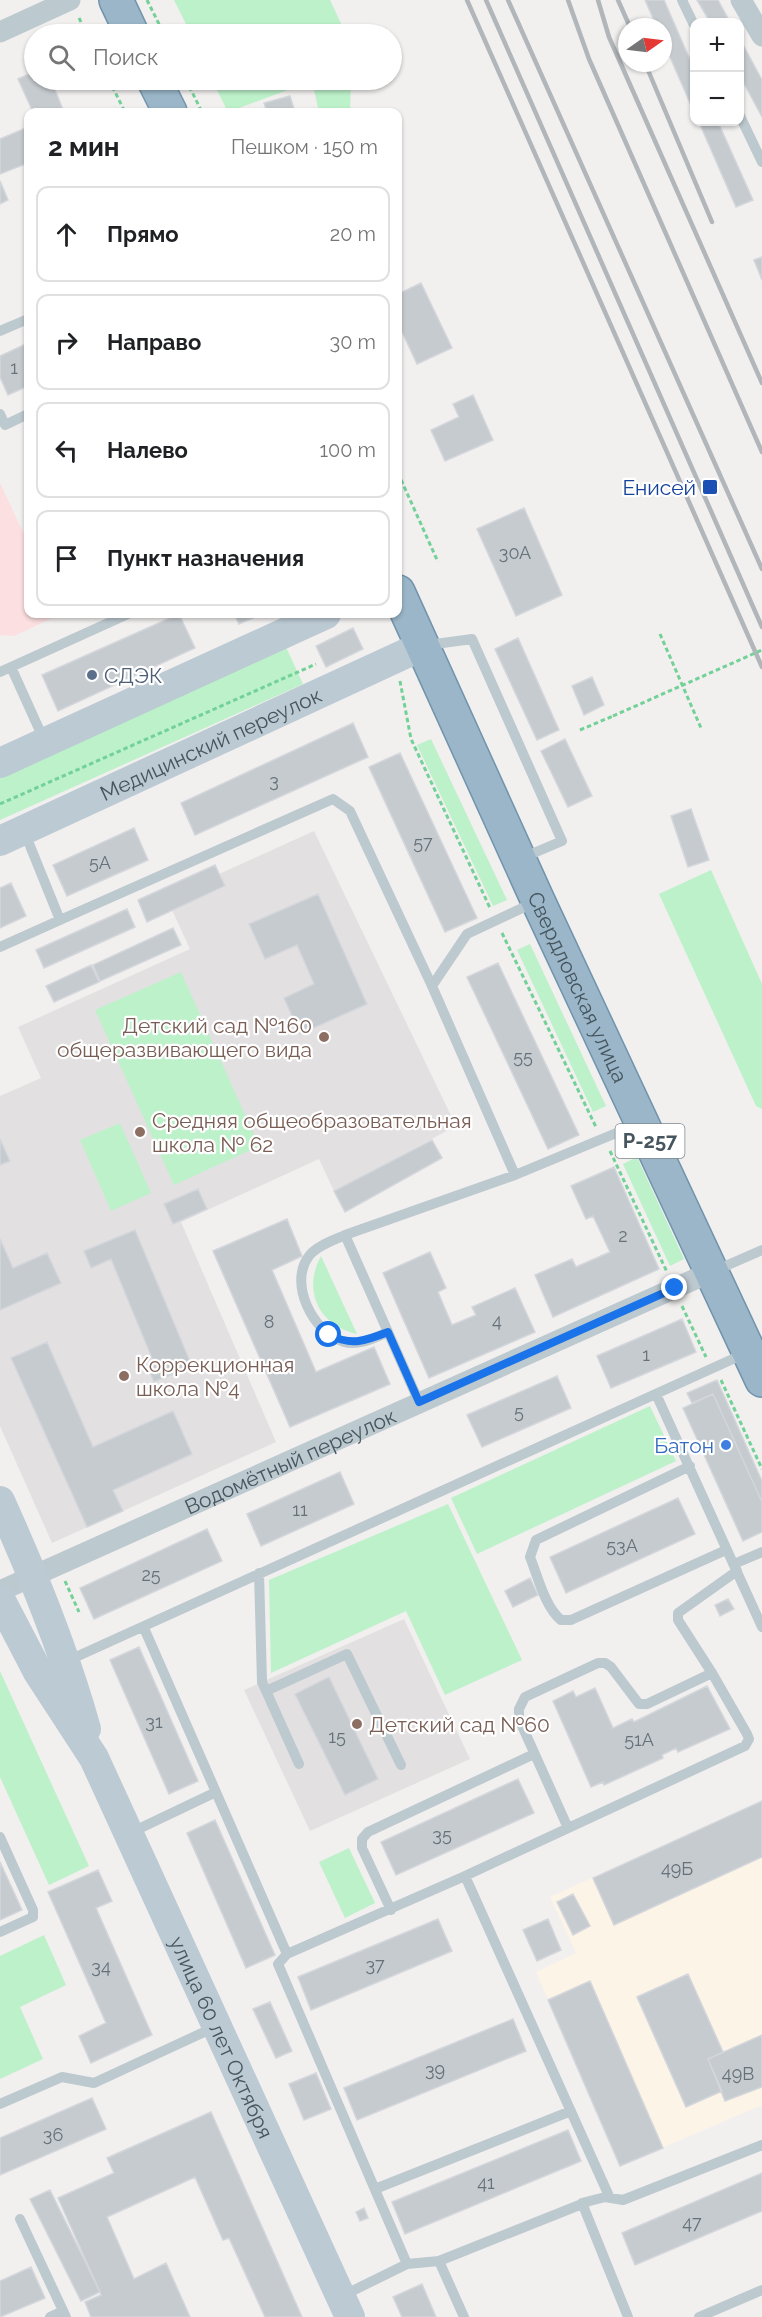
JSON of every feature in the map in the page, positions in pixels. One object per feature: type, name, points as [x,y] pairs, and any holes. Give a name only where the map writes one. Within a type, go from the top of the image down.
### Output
[{"type":"highway","points":[[116,0],[127,24]]},
{"type":"highway","points":[[159,90],[168,108]]},
{"type":"highway","name":"Свердловская улица","points":[[402,601],[538,901],[755,1366]]},
{"type":"main road","points":[[0,763],[317,618]]},
{"type":"main road","name":"Медицинский переулок","points":[[12,835],[422,646]]},
{"type":"main road","name":"улица 60 лет Октября","points":[[0,1501],[33,1575],[67,1661],[94,1758]]},
{"type":"main road","name":"улица 60 лет Октября","points":[[0,1599],[38,1672],[94,1758],[345,2307]]},
{"type":"street","points":[[0,32],[70,0]]},
{"type":"street","points":[[741,0],[762,36]]},
{"type":"street","name":"Водомётный переулок","points":[[0,1591],[711,1272]]},
{"type":"lane","points":[[682,0],[691,18]]},
{"type":"lane","points":[[744,124],[762,162]]},
{"type":"lane","points":[[0,331],[24,321]]},
{"type":"lane","points":[[2,422],[24,415]]},
{"type":"lane","points":[[0,672],[119,618]]},
{"type":"lane","points":[[422,646],[472,639],[562,841],[520,860]]},
{"type":"lane","points":[[11,667],[45,742]]},
{"type":"lane","points":[[0,947],[333,799],[350,811],[432,986],[515,1174]]},
{"type":"lane","points":[[12,835],[60,920]]},
{"type":"lane","points":[[432,986],[467,934],[538,901]]},
{"type":"lane","points":[[388,1332],[361,1343],[345,1343],[329,1335],[313,1320],[304,1295],[301,1273],[310,1254],[345,1236],[515,1174],[641,1122]]},
{"type":"lane","points":[[345,1236],[419,1402]]},
{"type":"lane","points":[[711,1272],[762,1250]]},
{"type":"lane","points":[[67,1661],[713,1368],[755,1366]]},
{"type":"lane","points":[[656,1394],[762,1627]]},
{"type":"lane","points":[[690,1466],[536,1540],[530,1557],[554,1615],[561,1620],[571,1620],[726,1550]]},
{"type":"lane","points":[[406,2264],[278,1964],[287,1954],[391,1910],[745,1746],[749,1739],[747,1734],[678,1620],[678,1614],[735,1568],[762,1552]]},
{"type":"lane","points":[[259,1573],[262,1682],[299,1764]]},
{"type":"lane","points":[[144,1628],[287,1954]]},
{"type":"lane","points":[[266,1691],[347,1654],[401,1765]]},
{"type":"lane","points":[[568,1828],[519,1719],[519,1709],[525,1697],[598,1663],[605,1663],[639,1704],[647,1704],[712,1673]]},
{"type":"lane","points":[[391,1910],[362,1848],[362,1839],[368,1832],[534,1754]]},
{"type":"lane","points":[[129,1834],[216,1792]]},
{"type":"lane","points":[[0,1837],[33,1910],[33,1917],[0,1932]]},
{"type":"lane","points":[[465,1876],[609,2196]]},
{"type":"lane","points":[[0,2104],[62,2077],[94,2083],[216,2027]]},
{"type":"lane","points":[[375,2189],[571,2111]]},
{"type":"lane","points":[[345,2307],[406,2264],[440,2261],[582,2203],[609,2196],[622,2200],[762,2145]]},
{"type":"lane","points":[[582,2203],[628,2317]]},
{"type":"lane","points":[[20,2219],[64,2314],[50,2317]]},
{"type":"lane","points":[[440,2261],[464,2317]]},
{"type":"lane","points":[[699,2317],[762,2290]]},
{"type":"path","points":[[147,0],[159,24]]},
{"type":"path","points":[[114,90],[123,108]]},
{"type":"path","points":[[191,90],[200,108]]},
{"type":"path","points":[[402,482],[438,562]]},
{"type":"path","points":[[660,634],[701,728]]},
{"type":"path","points":[[580,730],[762,650]]},
{"type":"path","points":[[0,804],[316,664]]},
{"type":"path","points":[[399,677],[411,739],[496,921],[713,1368],[724,1384],[762,1469]]},
{"type":"shaded area","points":[[0,483],[24,534],[24,618],[52,618],[14,636],[0,635]]},
{"type":"shaded area","points":[[314,831],[456,1126],[334,1191],[319,1159],[181,1222],[276,1442],[52,1543],[0,1426],[0,1096],[41,1078],[18,1027],[190,949],[172,910],[225,887],[219,874]]},
{"type":"shaded area","name":"Детский сад №60","points":[[404,1619],[470,1759],[310,1831],[244,1690]]},
{"type":"shaded area","points":[[762,1801],[762,2105],[620,2166],[536,1972],[576,1953],[550,1897]]},
{"type":"green space","points":[[174,0],[330,0],[341,24],[186,24]]},
{"type":"green space","points":[[217,90],[288,90],[239,108],[226,108]]},
{"type":"green space","points":[[314,90],[351,90],[350,108],[318,108]]},
{"type":"green space","points":[[286,647],[303,684],[0,820],[0,775]]},
{"type":"green space","points":[[431,739],[507,900],[493,906],[417,745]]},
{"type":"green space","points":[[711,870],[762,984],[762,1109],[756,1106],[659,894]]},
{"type":"green space","points":[[530,944],[606,1106],[593,1112],[517,950]]},
{"type":"green space","points":[[181,972],[259,1146],[174,1185],[95,1010]]},
{"type":"green space","points":[[120,1123],[151,1193],[111,1211],[80,1140]]},
{"type":"green space","points":[[637,1157],[684,1259],[670,1266],[623,1164]]},
{"type":"green space","points":[[321,1256],[357,1334],[333,1323],[318,1305],[313,1282]]},
{"type":"green space","points":[[650,1406],[676,1461],[477,1554],[451,1498]]},
{"type":"green space","points":[[448,1504],[522,1660],[445,1695],[406,1611],[271,1673],[269,1580]]},
{"type":"green space","points":[[0,1671],[89,1866],[49,1885],[0,1777]]},
{"type":"green space","points":[[349,1848],[375,1903],[345,1918],[319,1862]]},
{"type":"green space","points":[[44,1935],[66,1985],[20,2007],[43,2059],[0,2079],[0,1956]]},
{"type":"building","points":[[645,0],[664,0],[672,18],[653,18]]},
{"type":"building","points":[[697,0],[718,0],[728,18],[708,18]]},
{"type":"building","points":[[672,18],[690,60],[690,103],[672,62]]},
{"type":"building","points":[[744,46],[762,80],[762,117],[744,83]]},
{"type":"building","points":[[24,76],[24,90],[55,90],[62,108],[31,108],[18,79]]},
{"type":"building","points":[[290,96],[294,108],[266,108],[264,103]]},
{"type":"building","points":[[701,126],[720,126],[753,200],[736,207]]},
{"type":"building","points":[[24,129],[24,165],[0,174],[0,139]]},
{"type":"building","points":[[0,181],[8,200],[0,204]]},
{"type":"building","points":[[762,257],[762,280],[754,260]]},
{"type":"building","points":[[421,283],[452,348],[417,364],[402,332],[402,292]]},
{"type":"building","points":[[24,345],[24,388],[8,395],[0,377],[0,356]]},
{"type":"building","points":[[473,395],[493,440],[445,461],[431,430],[459,417],[453,404]]},
{"type":"building","points":[[524,508],[562,595],[516,616],[477,529]]},
{"type":"building","points":[[170,618],[181,618],[195,648],[58,711],[42,675]]},
{"type":"building","points":[[236,618],[253,618],[239,624]]},
{"type":"building","points":[[353,628],[363,649],[326,667],[316,646]]},
{"type":"building","points":[[518,638],[559,730],[537,740],[495,649]]},
{"type":"building","points":[[592,677],[604,705],[584,715],[572,686]]},
{"type":"building","points":[[353,723],[368,757],[195,835],[181,803]]},
{"type":"building","points":[[565,739],[592,796],[568,807],[541,751]]},
{"type":"building","points":[[400,753],[477,918],[445,932],[369,767]]},
{"type":"building","points":[[691,809],[709,860],[688,867],[671,816]]},
{"type":"building","points":[[134,828],[148,860],[67,896],[53,865]]},
{"type":"building","points":[[215,865],[225,886],[147,922],[138,900]]},
{"type":"building","points":[[11,883],[26,916],[0,928],[0,888]]},
{"type":"building","points":[[318,894],[367,1004],[300,1034],[284,998],[314,984],[297,945],[265,959],[249,924]]},
{"type":"building","points":[[127,909],[135,927],[44,968],[36,950]]},
{"type":"building","points":[[173,928],[181,945],[100,981],[93,965]]},
{"type":"building","points":[[498,963],[579,1135],[548,1149],[467,977]]},
{"type":"building","points":[[91,965],[99,982],[54,1002],[46,986]]},
{"type":"building","points":[[0,1139],[10,1161],[0,1165]]},
{"type":"building","points":[[432,1140],[442,1158],[345,1212],[334,1191]]},
{"type":"building","points":[[614,1167],[659,1269],[553,1317],[535,1275],[572,1259],[576,1267],[610,1252],[593,1216],[586,1219],[571,1186]]},
{"type":"building","points":[[198,1189],[207,1209],[173,1224],[164,1204]]},
{"type":"building","points":[[287,1219],[302,1256],[272,1270],[316,1372],[374,1347],[390,1384],[290,1427],[213,1251]]},
{"type":"building","points":[[135,1230],[192,1366],[154,1382],[147,1366],[154,1363],[111,1259],[91,1268],[84,1251]]},
{"type":"building","points":[[0,1239],[13,1268],[47,1253],[61,1283],[0,1310]]},
{"type":"building","points":[[430,1252],[446,1288],[438,1292],[452,1325],[476,1315],[472,1307],[515,1288],[535,1332],[429,1378],[383,1273]]},
{"type":"building","points":[[682,1319],[696,1352],[611,1388],[597,1356]]},
{"type":"building","points":[[47,1342],[93,1447],[173,1411],[192,1454],[113,1490],[123,1511],[87,1527],[11,1358]]},
{"type":"building","points":[[557,1376],[571,1408],[482,1447],[467,1415]]},
{"type":"building","points":[[717,1380],[762,1481],[762,1502],[713,1394],[692,1403],[687,1393]]},
{"type":"building","points":[[713,1394],[762,1502],[762,1532],[743,1541],[683,1408]]},
{"type":"building","points":[[340,1472],[354,1504],[261,1546],[247,1514]]},
{"type":"building","points":[[678,1498],[695,1534],[566,1593],[550,1557]]},
{"type":"building","points":[[207,1529],[222,1561],[94,1619],[80,1588]]},
{"type":"building","points":[[530,1578],[538,1595],[513,1607],[505,1591]]},
{"type":"building","points":[[728,1599],[734,1609],[720,1616],[715,1605]]},
{"type":"building","points":[[139,1647],[198,1781],[169,1794],[110,1660]]},
{"type":"building","points":[[329,1677],[378,1779],[345,1795],[295,1694]]},
{"type":"building","points":[[707,1686],[730,1729],[678,1752],[676,1748],[662,1755],[663,1758],[604,1785],[603,1782],[591,1787],[553,1701],[573,1691],[576,1697],[595,1688],[613,1728],[632,1719],[634,1722]]},
{"type":"building","points":[[518,1779],[534,1813],[396,1875],[381,1842]]},
{"type":"building","points":[[762,1801],[762,1857],[614,1925],[593,1878]]},
{"type":"building","points":[[215,1820],[275,1955],[246,1968],[187,1833]]},
{"type":"building","points":[[0,1862],[22,1910],[0,1920]]},
{"type":"building","points":[[98,1870],[112,1901],[96,1908],[152,2035],[91,2063],[79,2036],[106,2023],[48,1892]]},
{"type":"building","points":[[573,1894],[590,1926],[573,1935],[557,1902]]},
{"type":"building","points":[[438,1919],[452,1951],[311,2010],[298,1977]]},
{"type":"building","points":[[548,1919],[561,1950],[537,1961],[523,1930]]},
{"type":"building","points":[[688,1974],[723,2052],[708,2059],[722,2091],[686,2107],[637,1997]]},
{"type":"building","points":[[590,1981],[663,2148],[620,2166],[548,2000]]},
{"type":"building","points":[[270,2002],[292,2051],[276,2058],[253,2009]]},
{"type":"building","points":[[513,2019],[526,2051],[357,2120],[344,2088]]},
{"type":"building","points":[[762,2035],[762,2087],[725,2101],[708,2059]]},
{"type":"building","points":[[316,2073],[331,2109],[304,2120],[289,2084]]},
{"type":"building","points":[[92,2098],[106,2129],[0,2175],[0,2138]]},
{"type":"building","points":[[211,2112],[302,2317],[265,2317],[229,2238],[223,2240],[195,2177],[107,2217],[134,2279],[166,2263],[190,2317],[91,2317],[85,2302],[101,2295],[58,2198],[114,2173],[107,2158]]},
{"type":"building","points":[[568,2130],[581,2161],[405,2234],[392,2202]]},
{"type":"building","points":[[762,2173],[762,2211],[635,2265],[622,2233]]},
{"type":"building","points":[[50,2190],[100,2292],[81,2301],[30,2199]]},
{"type":"building","points":[[364,2208],[368,2218],[360,2221],[356,2212]]},
{"type":"building","points":[[31,2267],[45,2298],[0,2317],[0,2281]]},
{"type":"building","points":[[422,2284],[436,2317],[402,2317],[393,2297]]},
{"type":"railway","points":[[467,0],[762,667]]},
{"type":"railway","points":[[486,0],[762,627]]},
{"type":"railway","points":[[508,0],[762,569]]},
{"type":"railway","points":[[568,0],[589,59],[762,452]]},
{"type":"railway","points":[[598,0],[609,37],[762,383]]},
{"type":"railway","points":[[618,0],[626,18]]},
{"type":"railway","points":[[649,72],[712,222]]},
{"type":"place","name":"Енисей","points":[[710,487]]},
{"type":"place","name":"СДЭК","points":[[92,675]]},
{"type":"place","name":"Детский сад №160 общеразвивающего вида","points":[[324,1037]]},
{"type":"place","name":"Средняя общеобразовательная школа № 62","points":[[140,1132]]},
{"type":"place","name":"Коррекционная школа №4","points":[[124,1376]]},
{"type":"place","name":"Батон","points":[[726,1445]]},
{"type":"place","name":"Детский сад №60","points":[[357,1724]]},
{"type":"route","points":[[329,1335],[345,1343],[361,1343],[388,1332],[419,1402],[675,1288]]}]
